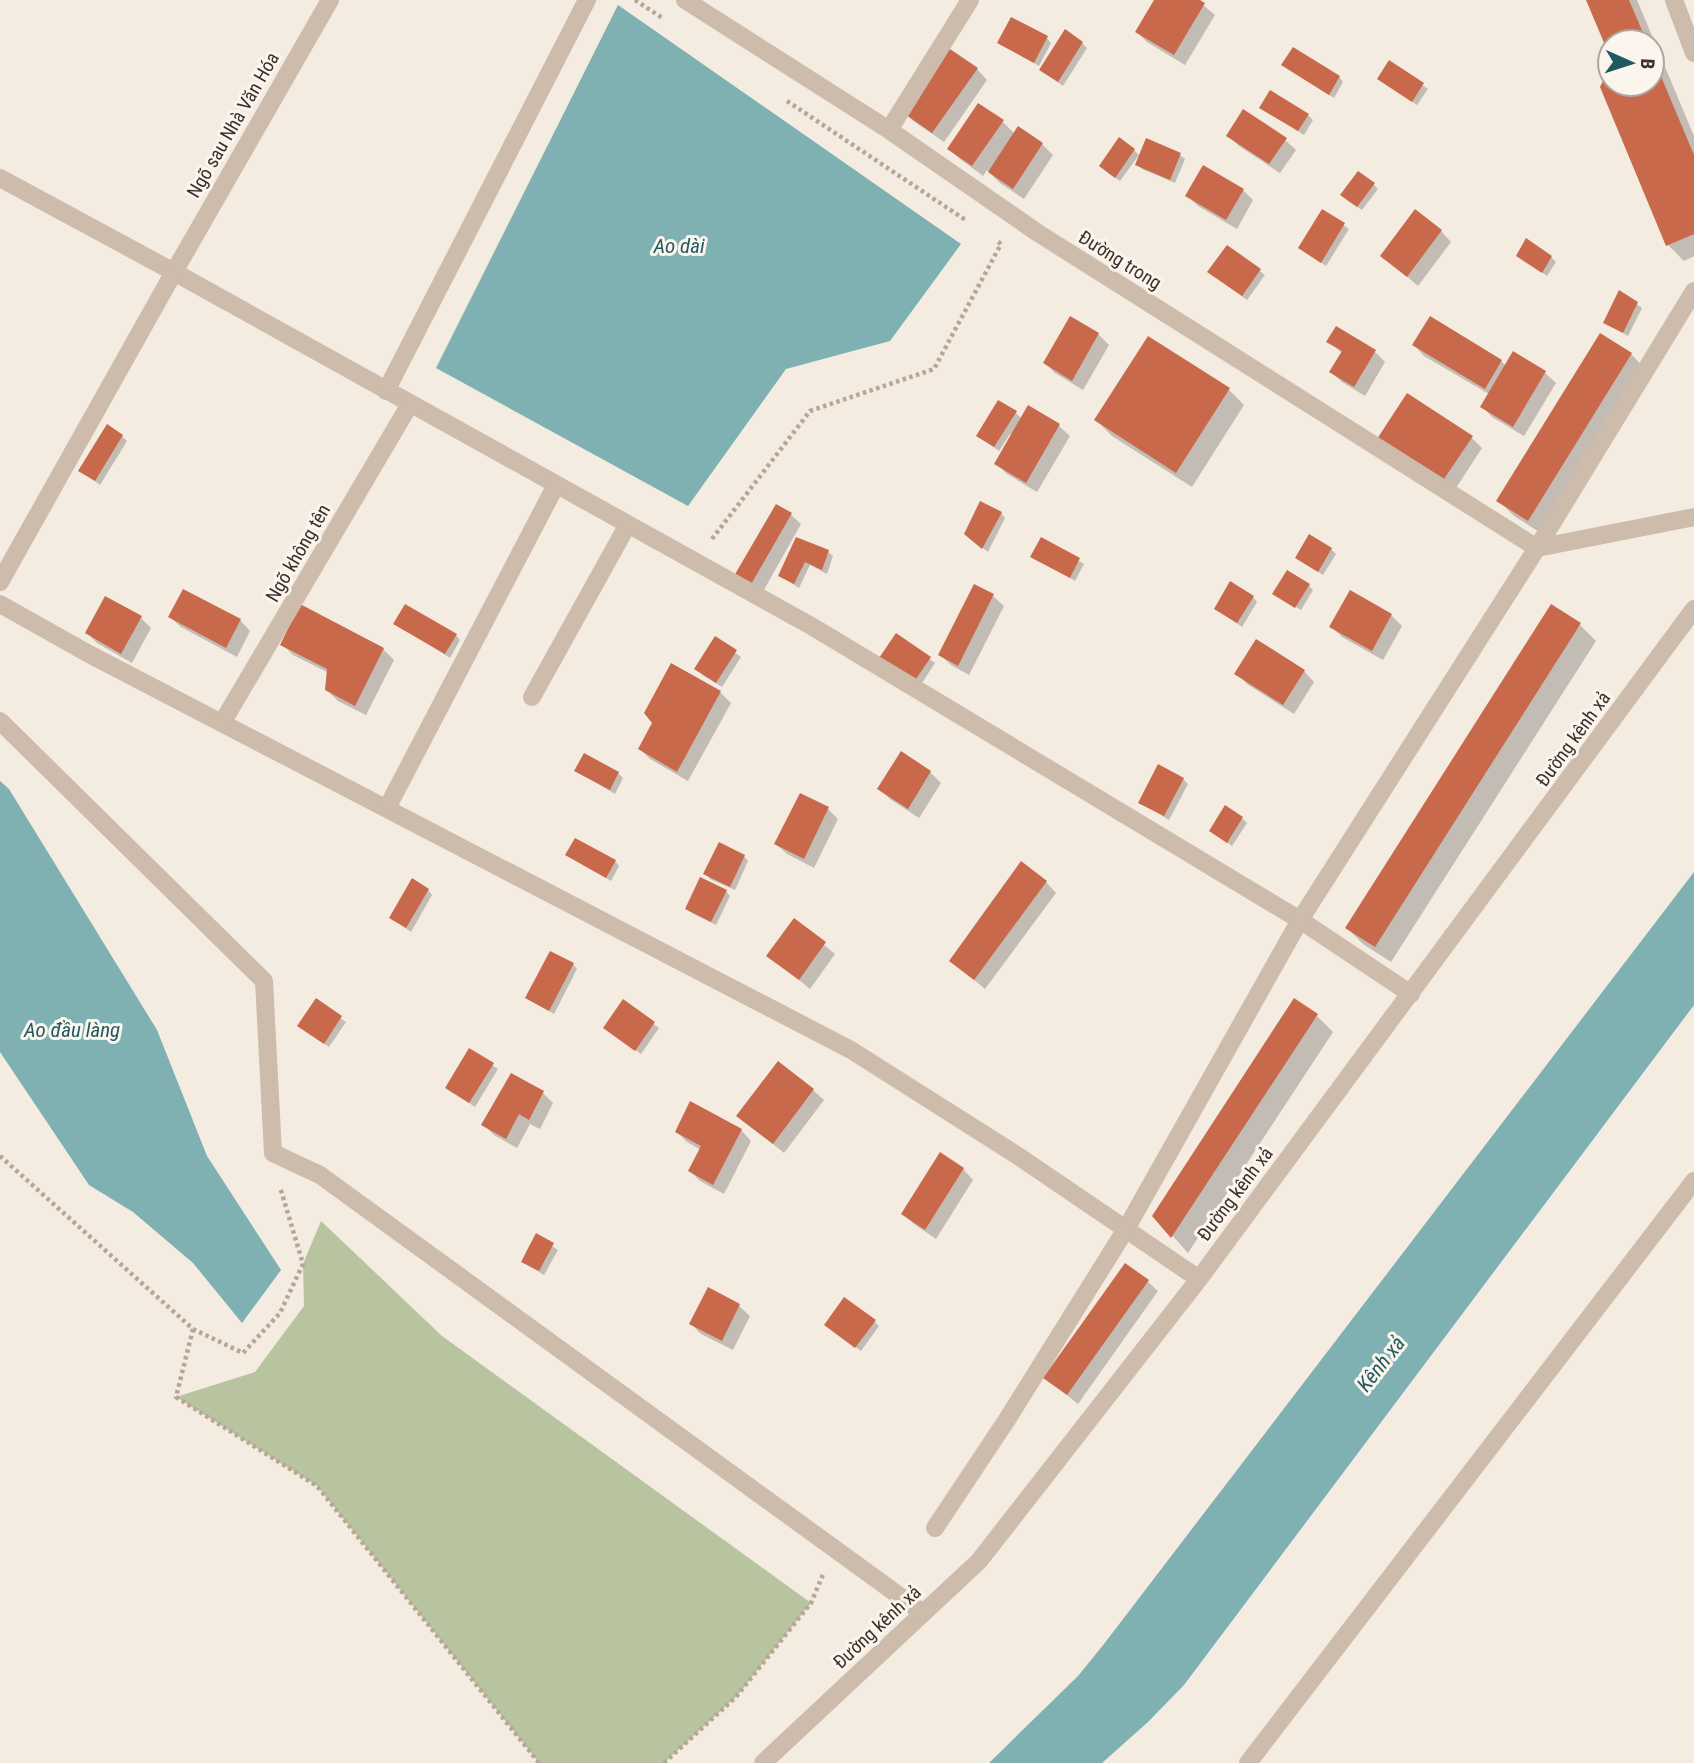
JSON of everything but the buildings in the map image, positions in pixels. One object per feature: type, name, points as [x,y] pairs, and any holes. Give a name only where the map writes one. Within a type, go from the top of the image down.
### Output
[{"type":"street","name":"Ngõ sau Nhà Văn Hóa","points":[[0,582],[173,272],[330,0]]},
{"type":"street","points":[[386,391],[587,0]]},
{"type":"street","name":"Đường trong","points":[[685,0],[889,130],[1038,233],[1537,548]]},
{"type":"street","points":[[889,130],[970,0]]},
{"type":"street","points":[[1674,0],[1694,53]]},
{"type":"street","points":[[0,178],[813,627],[1300,920],[1411,994]]},
{"type":"street","points":[[935,1528],[1008,1418],[1126,1229],[1300,920],[1537,548],[1694,291]]},
{"type":"street","name":"Ngõ không tên","points":[[222,723],[410,404]]},
{"type":"street","points":[[387,808],[556,485]]},
{"type":"street","points":[[1537,548],[1694,517]]},
{"type":"street","points":[[531,697],[627,526]]},
{"type":"street","points":[[0,604],[89,654],[851,1050],[1018,1156],[1199,1279]]},
{"type":"street","name":"Đường kênh xả","points":[[763,1763],[979,1561],[1199,1279],[1694,609]]},
{"type":"street","points":[[0,721],[264,981],[273,1153],[320,1175],[923,1613]]},
{"type":"street","points":[[1248,1763],[1694,1181]]},
{"type":"path","points":[[635,0],[670,23]]},
{"type":"path","points":[[784,99],[978,228]]},
{"type":"path","points":[[711,540],[810,411],[934,369],[1001,244],[990,236]]},
{"type":"path","points":[[0,1156],[193,1329],[243,1353],[280,1313],[303,1264],[284,1203],[273,1153]]},
{"type":"path","points":[[193,1329],[176,1397],[317,1486],[539,1763]]},
{"type":"path","points":[[664,1763],[736,1697],[811,1604],[834,1548]]},
{"type":"green space","points":[[321,1221],[442,1336],[811,1603],[736,1697],[664,1763],[539,1763],[317,1486],[176,1397],[255,1372],[304,1306],[303,1264]]},
{"type":"water","name":"Ao dài","points":[[618,5],[961,244],[890,341],[786,369],[688,506],[436,368]]},
{"type":"water","name":"Ao đầu làng","points":[[0,781],[9,789],[157,1030],[207,1156],[281,1270],[242,1323],[193,1263],[133,1212],[89,1185],[0,1052]]},
{"type":"water","name":"Kênh xả","points":[[1694,872],[1694,1005],[1184,1685],[1102,1763],[989,1763],[1078,1676],[1104,1644]]}]
